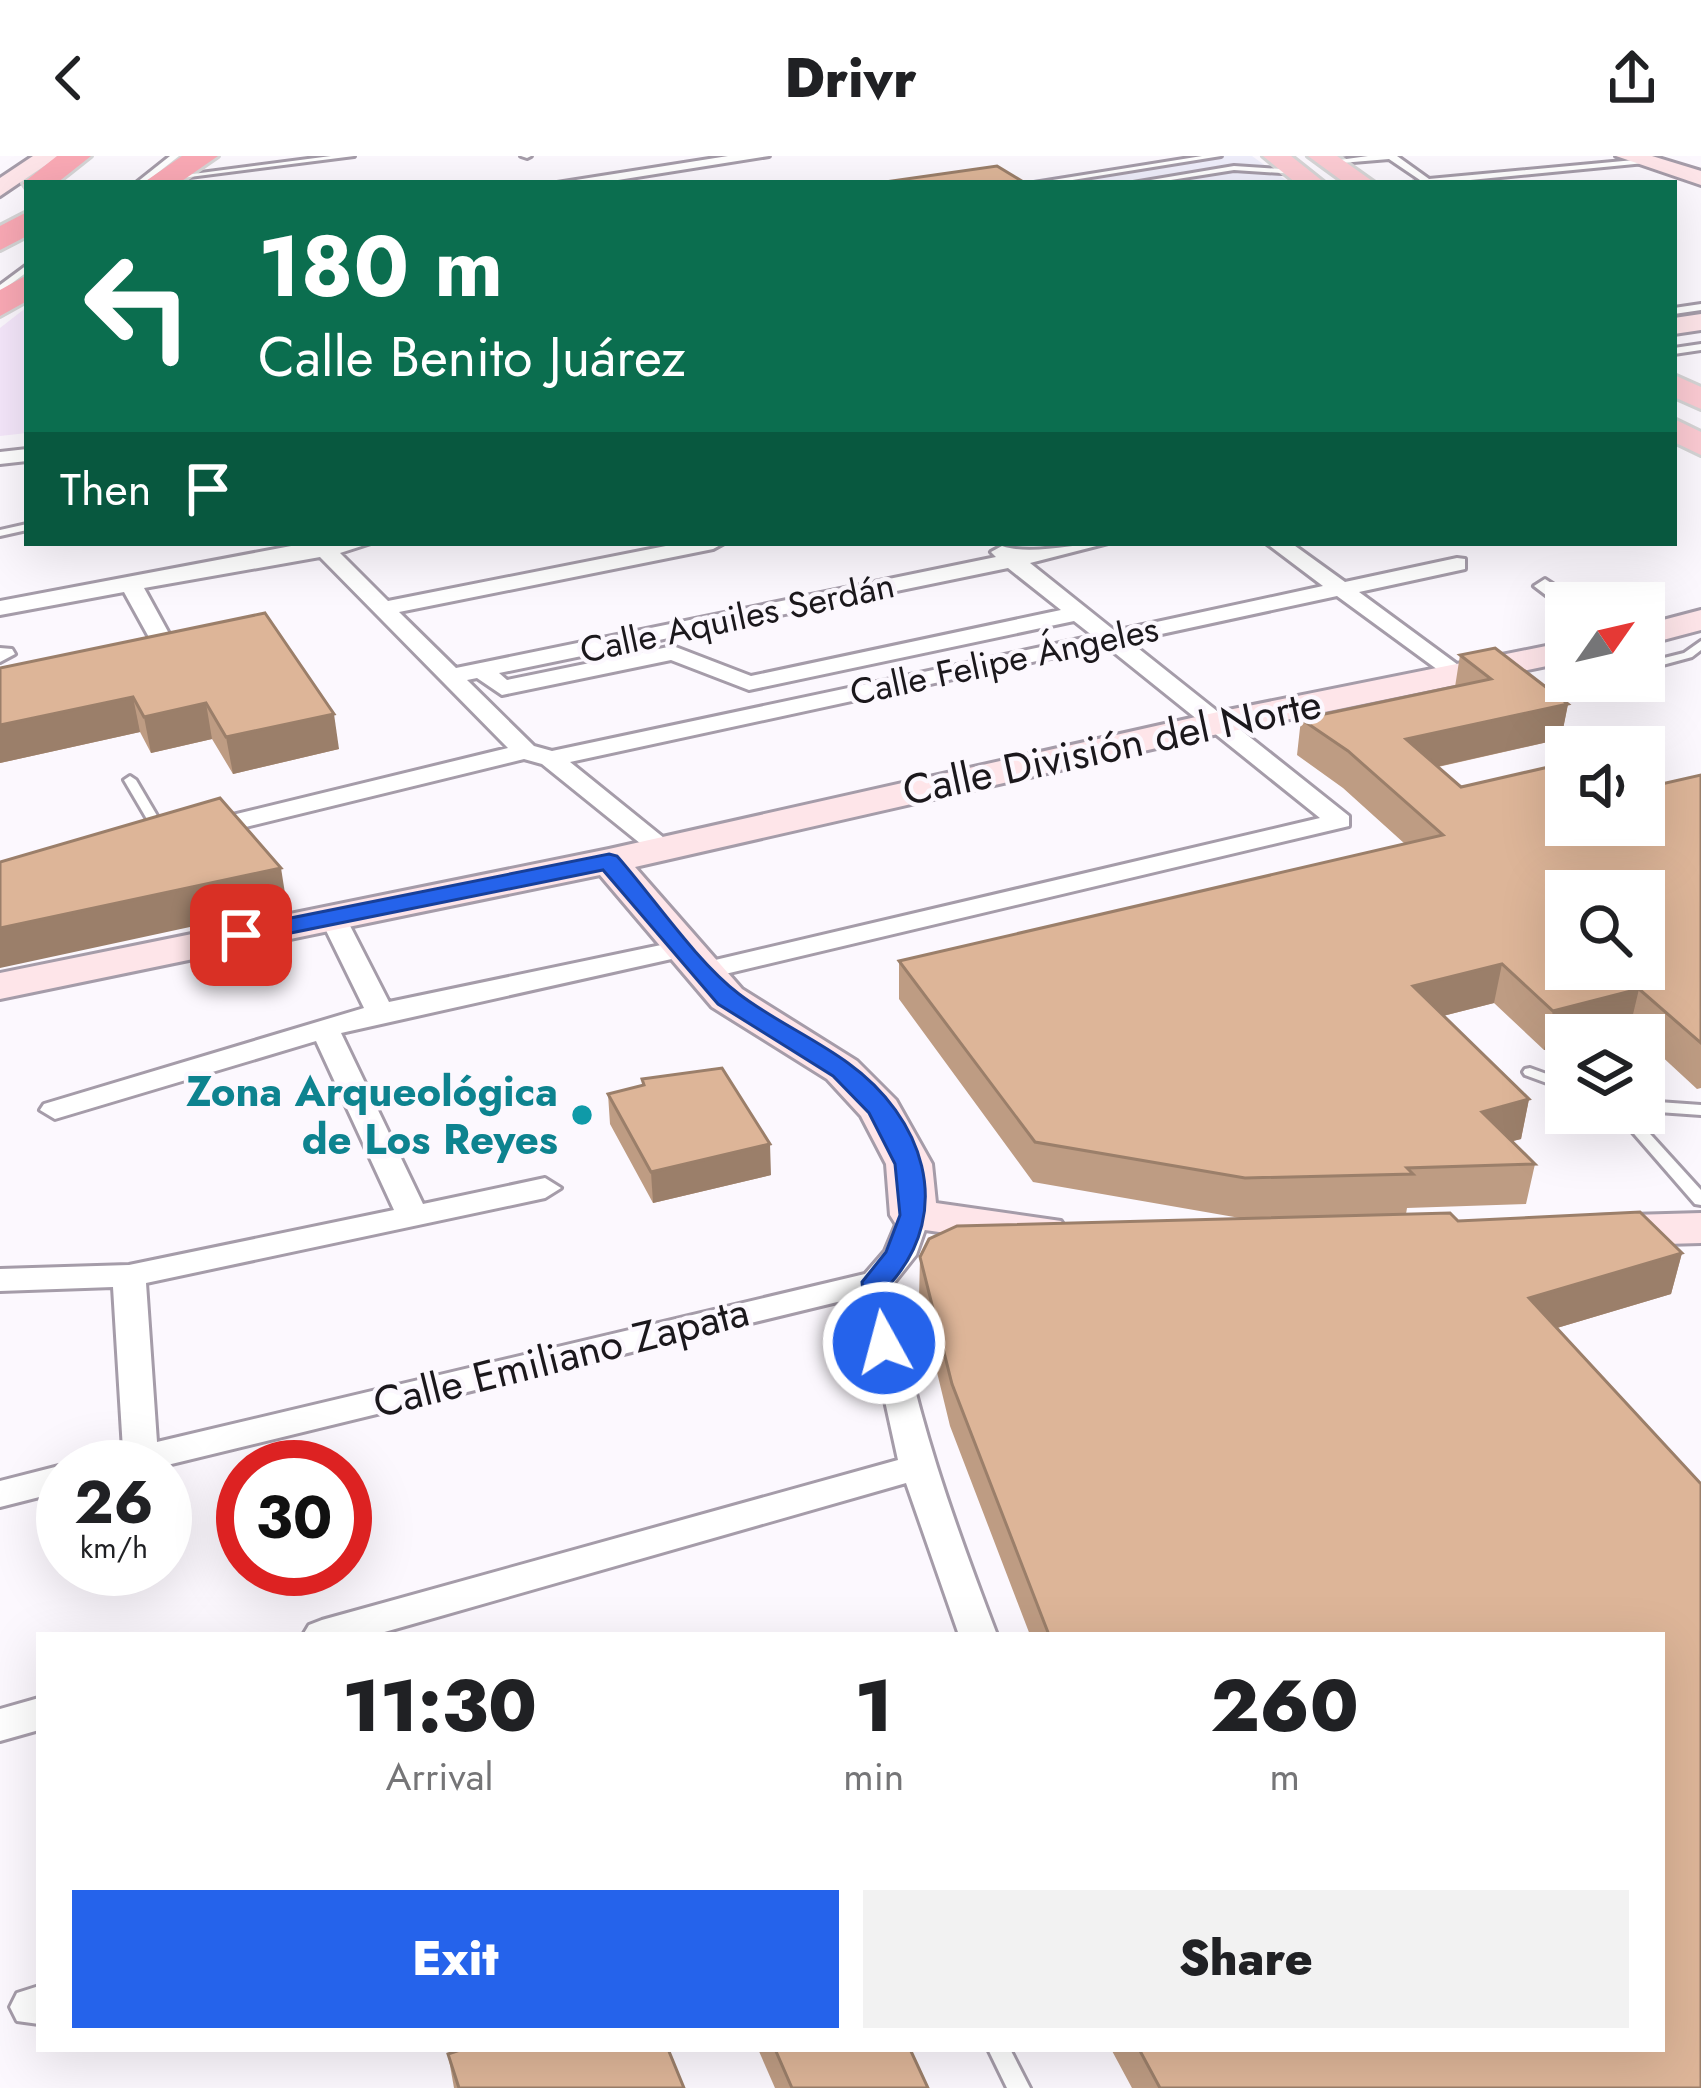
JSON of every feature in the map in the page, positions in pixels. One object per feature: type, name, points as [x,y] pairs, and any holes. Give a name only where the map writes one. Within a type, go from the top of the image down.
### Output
[{"type":"highway","points":[[25,180],[76,156]]},
{"type":"highway","points":[[81,180],[113,156]]},
{"type":"highway","points":[[162,171],[203,156]]},
{"type":"highway","points":[[0,210],[17,184]]},
{"type":"highway","points":[[0,277],[24,258]]},
{"type":"highway","points":[[0,303],[24,284]]},
{"type":"main road","points":[[17,184],[48,156]]},
{"type":"main road","points":[[1275,156],[1304,177]]},
{"type":"main road","points":[[1324,158],[1357,180]]},
{"type":"main road","points":[[1626,161],[1701,178]]},
{"type":"main road","points":[[1665,632],[1699,628]]},
{"type":"main road","name":"Calle División del Norte","points":[[0,986],[609,861],[1457,673],[1545,671]]},
{"type":"main road","points":[[609,861],[728,998],[842,1070],[880,1110],[909,1164],[914,1215],[1026,1232],[1097,1234]]},
{"type":"main road","points":[[1562,1232],[1701,1228]]},
{"type":"street","points":[[587,180],[761,156]]},
{"type":"street","points":[[0,608],[322,546],[525,751],[551,759],[660,848]]},
{"type":"street","points":[[381,609],[698,546]]},
{"type":"street","points":[[55,1110],[380,1012],[694,959],[1340,821],[995,546]]},
{"type":"street","name":"Calle Aquiles Serdán","points":[[447,677],[1082,546]]},
{"type":"street","points":[[1280,546],[1457,673]]},
{"type":"street","name":"Calle Felipe Ángeles","points":[[551,759],[1457,564]]},
{"type":"street","points":[[131,584],[167,650]]},
{"type":"street","points":[[482,670],[502,688],[674,653],[749,683],[1079,613]]},
{"type":"street","points":[[229,823],[525,751]]},
{"type":"street","points":[[332,916],[380,1012]]},
{"type":"street","points":[[326,1032],[412,1214]]},
{"type":"street","points":[[0,1280],[129,1276],[545,1188]]},
{"type":"street","points":[[914,1215],[900,1255],[876,1282],[884,1343],[915,1468],[977,1632]]},
{"type":"street","points":[[129,1276],[140,1440]]},
{"type":"street","name":"Calle Emiliano Zapata","points":[[192,1446],[876,1282]]},
{"type":"street","points":[[333,1632],[915,1468]]},
{"type":"street","points":[[0,1494],[36,1485]]},
{"type":"street","points":[[0,1725],[36,1715]]},
{"type":"lane","points":[[242,171],[261,162],[261,156]]},
{"type":"lane","points":[[1058,180],[1217,156]]},
{"type":"lane","points":[[1324,158],[1392,156],[1425,180]]},
{"type":"lane","points":[[1591,156],[1626,161]]},
{"type":"lane","points":[[162,171],[242,171],[343,157]]},
{"type":"lane","points":[[1447,180],[1626,161]]},
{"type":"lane","points":[[1156,180],[1223,170],[1304,177]]},
{"type":"lane","points":[[1223,170],[1241,180]]},
{"type":"lane","points":[[1201,173],[1214,180]]},
{"type":"lane","points":[[0,289],[24,270]]},
{"type":"lane","points":[[1665,661],[1688,655],[1699,628]]},
{"type":"lane","points":[[130,780],[164,837],[143,843]]},
{"type":"lane","points":[[1530,1072],[1545,1078]]},
{"type":"lane","points":[[1665,1108],[1701,1111]]},
{"type":"lane","points":[[1642,1134],[1701,1200]]},
{"type":"lane","points":[[1001,2052],[1019,2088]]},
{"type":"shaded area","points":[[1189,156],[1252,156],[1286,180],[1032,180]]},
{"type":"shaded area","points":[[24,309],[24,433],[0,436],[0,328]]},
{"type":"building","points":[[997,166],[1020,180],[899,180]]},
{"type":"building","points":[[265,613],[334,714],[226,737],[206,703],[144,717],[133,697],[0,725],[0,668]]},
{"type":"building","points":[[1495,648],[1545,686],[1545,702],[1568,704],[1406,739],[1461,787],[1545,768],[1545,846],[1665,846],[1665,783],[1701,775],[1701,1043],[1640,990],[1665,990],[1665,870],[1545,870],[1545,990],[1635,990],[1553,1011],[1502,964],[1413,986],[1529,1099],[1482,1112],[1535,1164],[1407,1168],[1413,1174],[1245,1178],[1035,1142],[899,961],[1443,835],[1348,751],[1301,719],[1491,679],[1460,655]]},
{"type":"building","points":[[220,798],[281,868],[0,928],[0,862]]},
{"type":"building","points":[[722,1068],[770,1144],[651,1172],[608,1094],[644,1085],[642,1079]]},
{"type":"building","points":[[1640,1212],[1682,1253],[1529,1298],[1701,1484],[1701,2088],[1160,2088],[1141,2052],[1665,2052],[1665,1632],[1048,1632],[952,1384],[920,1257],[929,1239],[957,1226],[1450,1213],[1458,1221]]},
{"type":"building","points":[[669,2052],[684,2088],[459,2088],[448,2054]]},
{"type":"building","points":[[776,2052],[911,2052],[928,2088],[792,2088]]},
{"type":"place","name":"Zona Arqueológica de Los Reyes","points":[[582,1115]]},
{"type":"route","points":[[241,935],[609,861],[728,998],[842,1070],[880,1110],[909,1164],[914,1215],[900,1255],[876,1282],[884,1343]]}]
